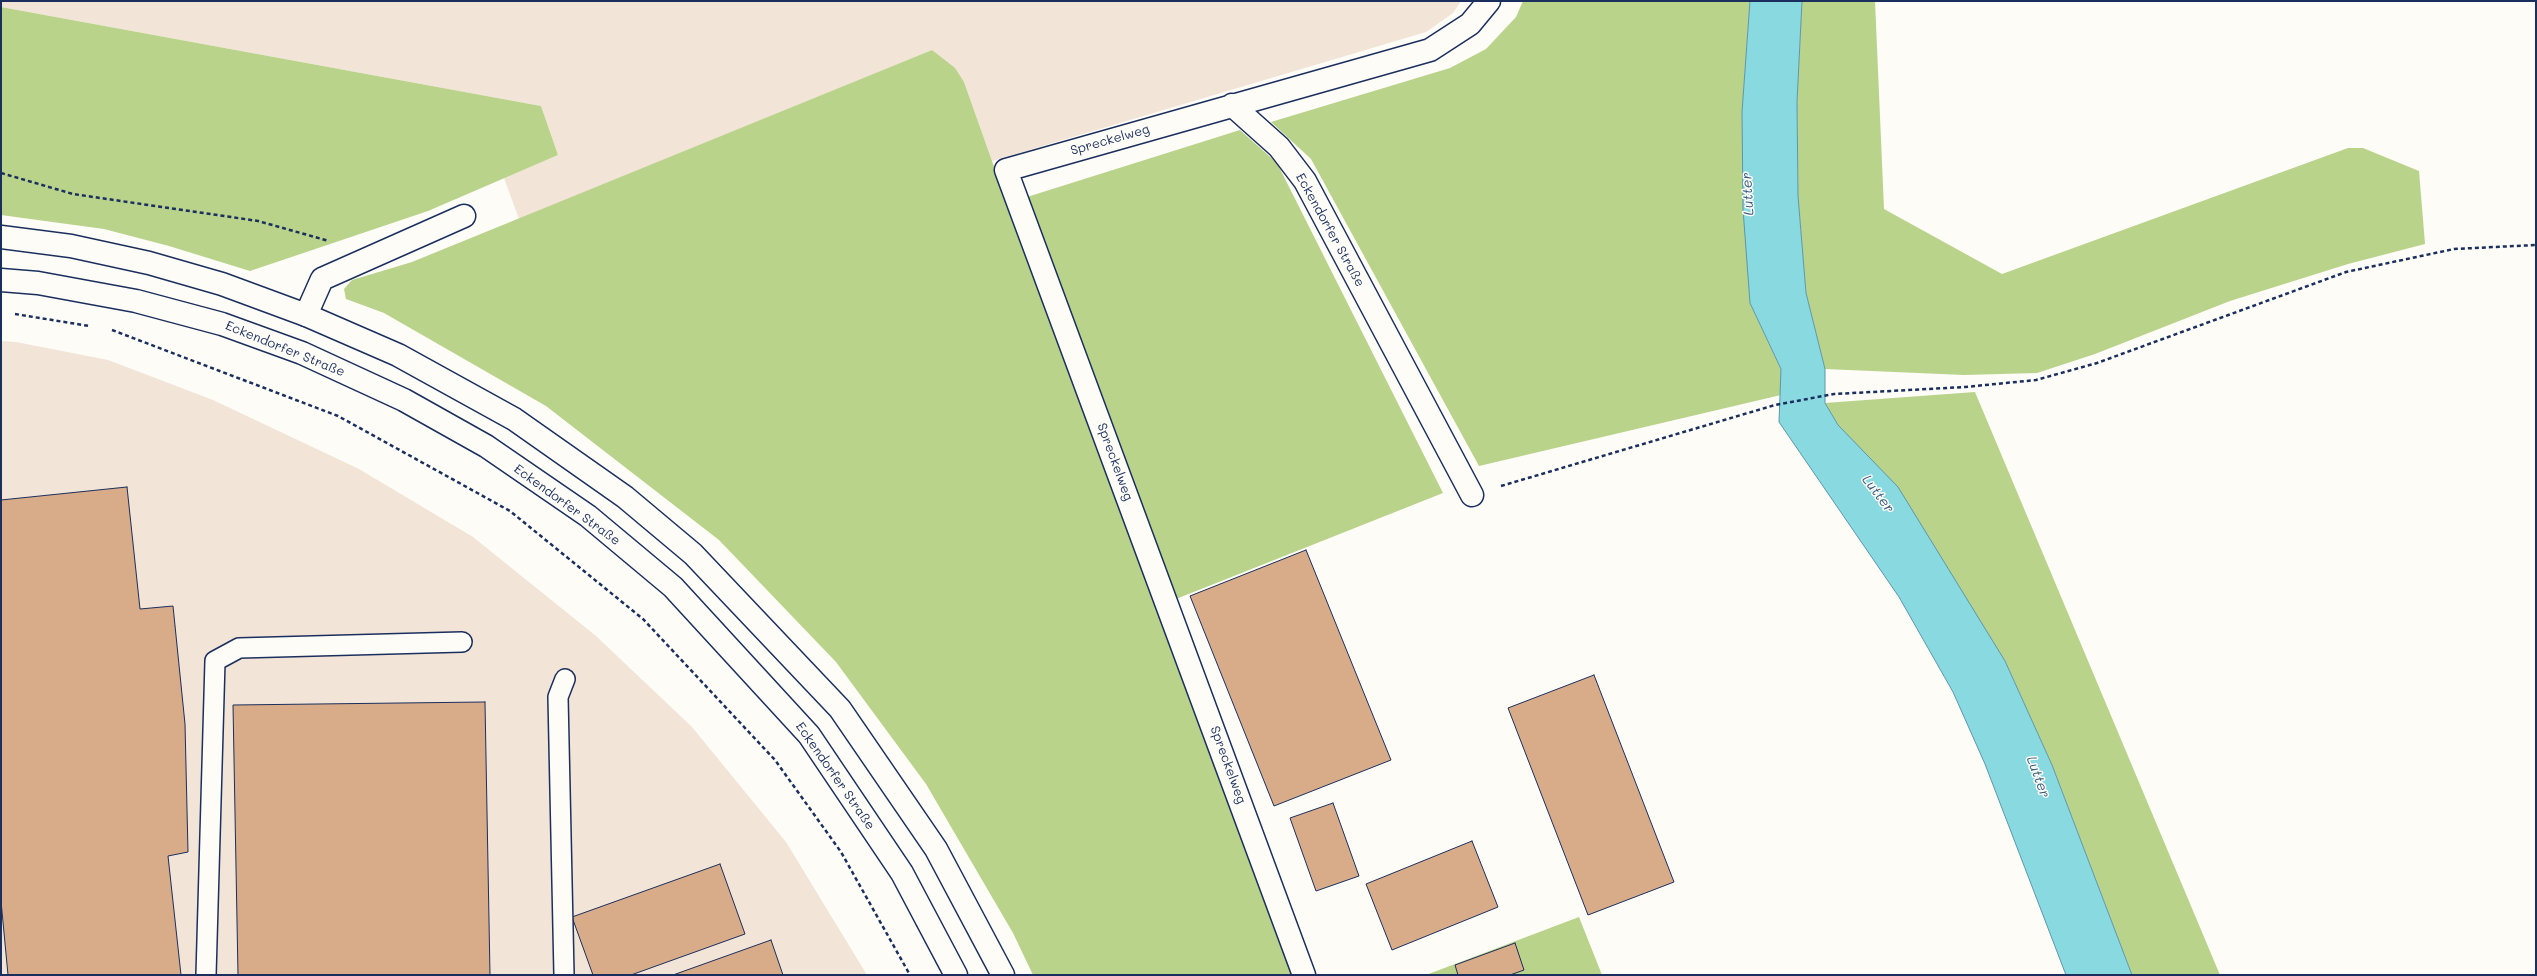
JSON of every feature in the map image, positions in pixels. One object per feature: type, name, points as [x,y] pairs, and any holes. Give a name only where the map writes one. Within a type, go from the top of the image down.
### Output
[{"type":"main road","points":[[1232,105],[1430,50],[1470,24],[1489,1]]},
{"type":"main road","name":"Eckendorfer Straße","points":[[1232,105],[1279,147],[1305,181],[1472,494]]},
{"type":"main road","name":"Spreckelweg","points":[[1232,105],[1006,170],[1304,975]]},
{"type":"main road","points":[[306,315],[322,279],[464,216]]},
{"type":"main road","points":[[1,237],[71,246],[149,263],[222,284],[306,315],[398,355],[514,419],[625,497],[693,554],[840,709],[936,849],[1002,975]]},
{"type":"main road","name":"Eckendorfer Straße","points":[[1,280],[38,283],[136,301],[222,324],[302,353],[404,400],[479,442],[588,516],[673,587],[809,736],[902,873],[956,975]]},
{"type":"lane","points":[[206,975],[215,661],[239,648],[462,642]]},
{"type":"lane","points":[[564,975],[558,697],[565,679]]},
{"type":"path","points":[[1,173],[73,194],[258,221],[376,254]]},
{"type":"path","points":[[1472,494],[1775,405],[1834,394],[1965,387],[2036,380],[2097,363],[2346,272],[2454,249],[2536,245]]},
{"type":"path","points":[[12,314],[96,327]]},
{"type":"path","points":[[104,328],[338,416],[510,511],[643,619],[775,760],[841,852],[910,975]]},
{"type":"shaded area","points":[[1,1],[1461,1],[1453,13],[1426,32],[992,161],[964,82],[932,50],[519,219],[504,178],[558,155],[541,106],[1,7]]},
{"type":"shaded area","points":[[1,341],[16,342],[108,360],[213,400],[359,469],[473,537],[596,636],[692,727],[786,842],[867,975],[1,975]]},
{"type":"green space","points":[[1523,1],[1750,1],[1742,112],[1750,303],[1781,369],[1781,395],[1479,466],[1311,159],[1271,122],[1450,68],[1486,49],[1516,17]]},
{"type":"green space","points":[[1802,1],[1875,1],[1884,209],[2002,274],[2348,148],[2363,148],[2419,171],[2425,244],[2348,264],[2230,301],[2095,354],[2037,373],[1964,375],[1825,369],[1806,293],[1798,196],[1797,102]]},
{"type":"green space","points":[[1,7],[541,106],[558,155],[428,211],[250,271],[169,246],[104,229],[1,215]]},
{"type":"green space","points":[[932,50],[955,68],[964,82],[1036,285],[1057,320],[1300,975],[1033,975],[1013,933],[926,784],[836,662],[719,540],[546,406],[384,313],[346,299],[344,289],[352,280],[412,262]]},
{"type":"green space","points":[[1240,130],[1277,163],[1443,493],[1176,599],[1027,197]]},
{"type":"green space","points":[[1975,392],[2220,975],[2132,975],[2052,765],[2005,661],[1838,425],[1825,403]]},
{"type":"green space","points":[[1579,917],[1602,975],[1426,975]]},
{"type":"water","name":"Lutter","points":[[1750,1],[1802,1],[1797,102],[1798,196],[1806,293],[1825,369],[1825,403],[1838,425],[1898,487],[2005,661],[2052,765],[2132,975],[2066,975],[1985,764],[1953,692],[1899,597],[1779,422],[1781,369],[1750,303],[1743,209],[1742,112]]},
{"type":"building","points":[[127,487],[140,609],[173,606],[185,724],[188,852],[168,856],[181,975],[8,975],[1,901],[1,500]]},
{"type":"building","points":[[1306,550],[1391,760],[1274,806],[1190,596]]},
{"type":"building","points":[[1594,675],[1674,882],[1588,915],[1508,708]]},
{"type":"building","points":[[485,702],[490,975],[238,975],[233,705]]},
{"type":"building","points":[[1333,803],[1359,876],[1316,891],[1290,818]]},
{"type":"building","points":[[1472,841],[1498,907],[1392,950],[1366,884]]},
{"type":"building","points":[[720,864],[745,934],[631,975],[593,975],[572,917]]},
{"type":"building","points":[[771,940],[783,975],[673,975]]},
{"type":"building","points":[[1515,943],[1524,970],[1510,975],[1458,975],[1455,965]]}]
